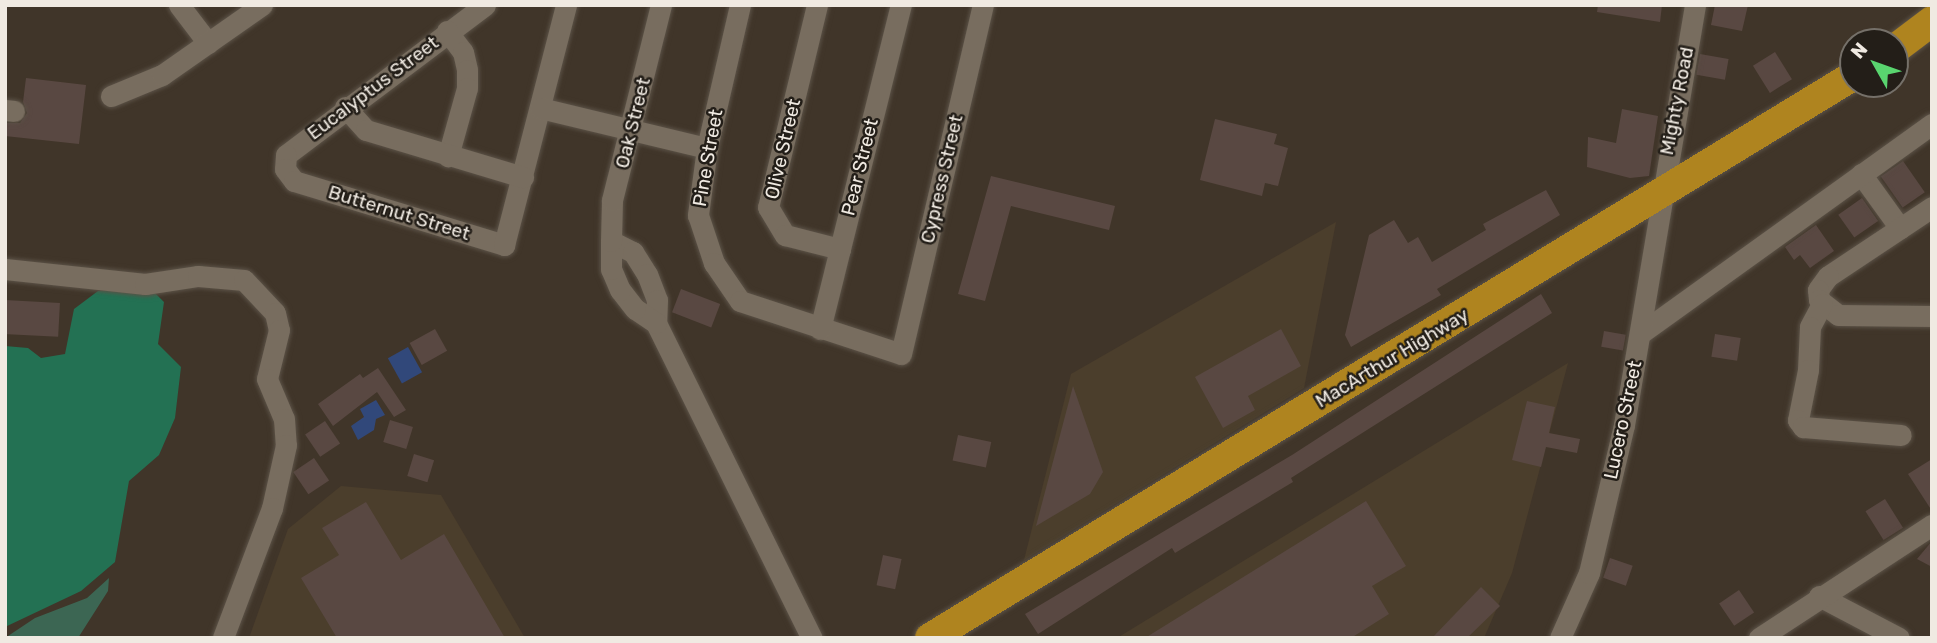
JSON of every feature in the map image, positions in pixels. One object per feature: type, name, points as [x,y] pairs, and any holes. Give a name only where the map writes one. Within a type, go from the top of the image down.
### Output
[{"type":"highway","points":[[1909,38],[1932,21]]},
{"type":"highway","name":"MacArthur Highway","points":[[930,638],[1839,85]]},
{"type":"street","points":[[179,5],[208,43]]},
{"type":"street","points":[[111,96],[162,75],[262,5]]},
{"type":"street","name":"Eucalyptus Street","points":[[294,181],[285,169],[286,155],[345,107],[485,5]]},
{"type":"street","points":[[345,107],[366,130],[523,177],[566,5]]},
{"type":"street","name":"Oak Street","points":[[656,323],[635,309],[620,290],[611,269],[611,241],[612,200],[632,130],[661,5]]},
{"type":"street","name":"Pine Street","points":[[740,5],[707,148],[698,215],[714,263],[740,301],[901,354]]},
{"type":"street","name":"Olive Street","points":[[817,5],[768,207],[785,235],[840,249]]},
{"type":"street","name":"Pear Street","points":[[820,329],[901,5]]},
{"type":"street","name":"Cypress Street","points":[[901,354],[983,5]]},
{"type":"street","name":"Mighty Road","points":[[1660,196],[1695,5]]},
{"type":"street","points":[[447,31],[463,52],[467,79],[448,156]]},
{"type":"street","points":[[540,108],[707,148]]},
{"type":"street","points":[[1641,333],[1932,124]]},
{"type":"street","points":[[1861,174],[1900,228]]},
{"type":"street","name":"Butternut Street","points":[[294,181],[504,245],[523,177]]},
{"type":"street","name":"Lucero Street","points":[[1560,638],[1589,573],[1641,333],[1660,196]]},
{"type":"street","points":[[1932,206],[1821,281],[1818,290],[1822,304],[1838,315],[1932,316]]},
{"type":"street","points":[[611,241],[633,252],[647,274],[657,300],[656,323],[812,638]]},
{"type":"street","points":[[5,270],[145,284],[198,276],[244,280],[275,313],[279,330],[267,379],[284,419],[286,445],[272,508],[223,638]]},
{"type":"street","points":[[1822,304],[1810,327],[1808,370],[1798,420],[1803,427],[1901,435]]},
{"type":"street","points":[[1759,638],[1819,597],[1931,528]]},
{"type":"street","points":[[1819,597],[1899,638]]},
{"type":"shaded area","points":[[1336,222],[1304,388],[1024,560],[1071,374]]},
{"type":"shaded area","points":[[1568,363],[1512,573],[1484,638],[1117,638]]},
{"type":"shaded area","points":[[341,486],[441,495],[525,638],[249,638],[288,529]]},
{"type":"green space","points":[[150,288],[164,302],[158,344],[181,367],[175,418],[159,455],[129,481],[115,562],[81,591],[5,627],[5,346],[28,348],[41,358],[65,354],[74,309],[98,291]]},
{"type":"green space","points":[[109,578],[108,591],[78,638],[5,638],[35,618],[87,598]]},
{"type":"water","points":[[408,347],[422,372],[402,384],[388,358]]},
{"type":"water","points":[[376,400],[385,415],[376,419],[374,430],[358,440],[351,426],[364,417],[360,409]]},
{"type":"building","points":[[1598,5],[1662,5],[1660,22],[1597,12]]},
{"type":"building","points":[[1715,5],[1748,5],[1742,31],[1711,25]]},
{"type":"building","points":[[1775,52],[1792,79],[1770,93],[1753,66]]},
{"type":"building","points":[[1700,54],[1729,59],[1725,80],[1696,75]]},
{"type":"building","points":[[26,78],[86,85],[79,144],[5,136],[5,123],[20,123],[27,113],[23,102]]},
{"type":"building","points":[[1622,109],[1658,116],[1649,176],[1630,178],[1587,167],[1588,137],[1616,143]]},
{"type":"building","points":[[1215,119],[1277,134],[1274,144],[1288,148],[1278,186],[1265,183],[1262,196],[1200,180]]},
{"type":"building","points":[[1903,161],[1925,192],[1903,208],[1881,176]]},
{"type":"building","points":[[991,176],[1115,206],[1109,230],[1011,206],[985,301],[958,294]]},
{"type":"building","points":[[1546,190],[1560,215],[1437,289],[1441,295],[1351,347],[1345,335],[1369,235],[1394,220],[1408,243],[1418,237],[1432,262],[1486,230],[1483,224]]},
{"type":"building","points":[[1862,198],[1878,221],[1854,238],[1838,215]]},
{"type":"building","points":[[1816,225],[1834,251],[1810,268],[1800,255],[1794,260],[1785,247]]},
{"type":"building","points":[[681,289],[720,304],[711,327],[672,312]]},
{"type":"building","points":[[1541,294],[1552,313],[1291,478],[1293,482],[1175,553],[1172,548],[1038,634],[1025,614],[1292,455]]},
{"type":"building","points":[[5,300],[60,303],[58,337],[5,334]]},
{"type":"building","points":[[435,329],[447,351],[422,365],[410,343]]},
{"type":"building","points":[[1281,329],[1301,366],[1248,396],[1255,410],[1223,428],[1195,377]]},
{"type":"building","points":[[1604,331],[1626,335],[1623,351],[1601,347]]},
{"type":"building","points":[[1715,334],[1741,338],[1737,361],[1711,357]]},
{"type":"building","points":[[378,368],[406,410],[394,417],[377,392],[333,426],[318,404],[360,374],[363,378]]},
{"type":"building","points":[[1073,386],[1103,472],[1090,494],[1036,526]]},
{"type":"building","points":[[1527,401],[1555,407],[1549,433],[1580,439],[1577,453],[1546,447],[1541,467],[1512,460]]},
{"type":"building","points":[[390,420],[413,427],[406,449],[383,442]]},
{"type":"building","points":[[325,421],[340,443],[320,457],[305,434]]},
{"type":"building","points":[[958,435],[991,442],[986,468],[953,460]]},
{"type":"building","points":[[414,454],[434,460],[427,482],[407,476]]},
{"type":"building","points":[[314,458],[329,480],[308,494],[293,472]]},
{"type":"building","points":[[1932,459],[1932,511],[1908,474]]},
{"type":"building","points":[[1885,499],[1903,528],[1884,540],[1865,511]]},
{"type":"building","points":[[1366,501],[1406,566],[1372,586],[1389,614],[1351,638],[1145,638]]},
{"type":"building","points":[[366,502],[401,560],[444,534],[505,638],[337,638],[301,578],[339,555],[322,528]]},
{"type":"building","points":[[1932,541],[1932,567],[1917,559]]},
{"type":"building","points":[[883,555],[902,559],[895,589],[877,585]]},
{"type":"building","points":[[1610,558],[1633,566],[1626,586],[1603,578]]},
{"type":"building","points":[[1481,587],[1500,606],[1467,638],[1432,638]]},
{"type":"building","points":[[1739,590],[1754,612],[1734,626],[1719,603]]}]
